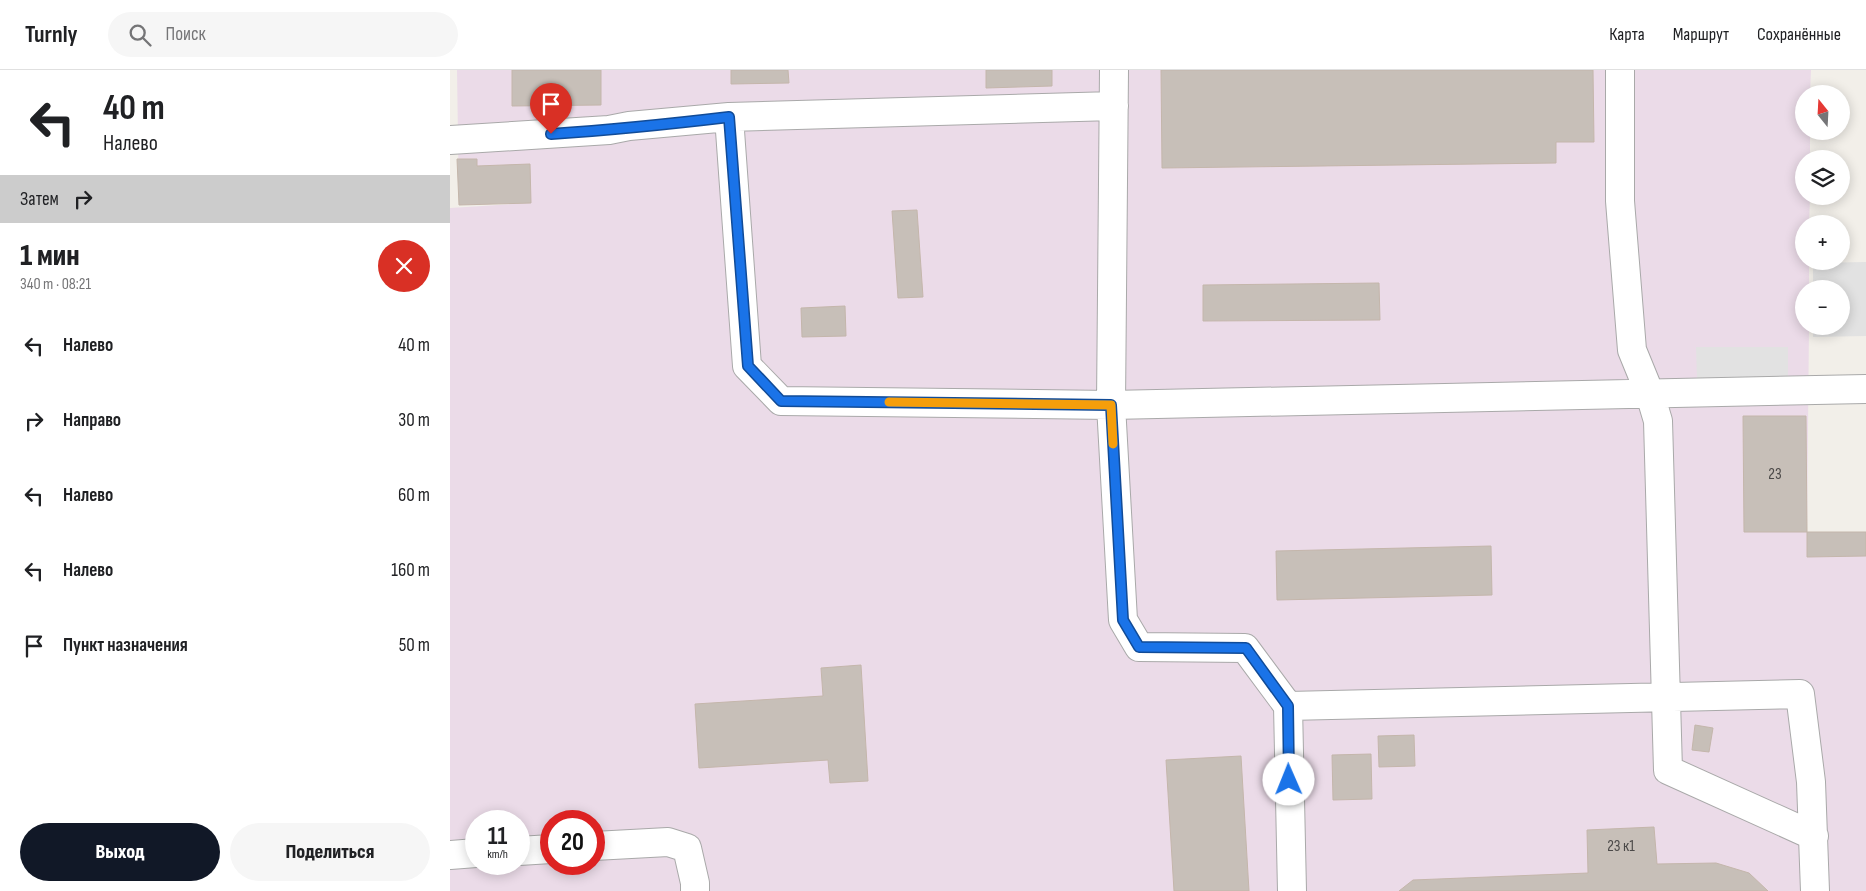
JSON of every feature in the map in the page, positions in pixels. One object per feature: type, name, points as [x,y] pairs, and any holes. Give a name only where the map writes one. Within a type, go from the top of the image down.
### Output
[{"type":"lane","points":[[1114,70],[1111,405],[1123,620],[1139,647],[1246,648],[1288,706],[1292,891]]},
{"type":"lane","points":[[1620,70],[1620,201],[1632,350],[1650,394],[1658,421],[1668,770],[1814,836]]},
{"type":"lane","points":[[452,140],[609,130],[629,126],[729,117],[1114,106]]},
{"type":"lane","points":[[729,117],[748,366],[781,401],[1111,405],[1866,389]]},
{"type":"lane","points":[[1288,706],[1800,694],[1811,782],[1815,891]]},
{"type":"lane","points":[[605,845],[668,842],[687,848],[696,891]]},
{"type":"lane","points":[[450,855],[465,854]]},
{"type":"shaded area","points":[[457,70],[1811,70],[1810,85],[1795,85],[1795,140],[1810,140],[1810,150],[1795,150],[1795,205],[1810,205],[1809,215],[1795,215],[1795,270],[1809,270],[1809,280],[1795,280],[1795,335],[1809,335],[1807,532],[1866,532],[1866,891],[450,891],[450,208],[529,203],[459,205]]},
{"type":"shaded area","points":[[1850,262],[1866,262],[1866,336],[1813,337],[1813,335],[1850,335],[1850,280],[1813,280],[1813,270],[1850,270]]},
{"type":"shaded area","points":[[1696,347],[1788,347],[1788,377],[1697,378]]},
{"type":"building","points":[[512,70],[601,70],[601,105],[512,106]]},
{"type":"building","points":[[731,70],[788,70],[789,83],[731,84]]},
{"type":"building","points":[[986,70],[1052,70],[1052,86],[986,88]]},
{"type":"building","points":[[1161,70],[1593,70],[1594,142],[1556,142],[1556,163],[1162,168]]},
{"type":"building","points":[[457,159],[477,159],[477,166],[530,164],[531,203],[459,205]]},
{"type":"building","points":[[917,210],[923,297],[898,298],[892,211]]},
{"type":"building","points":[[1379,283],[1380,320],[1203,321],[1203,285]]},
{"type":"building","points":[[845,306],[846,336],[802,337],[801,308]]},
{"type":"building","points":[[1743,416],[1806,416],[1807,532],[1744,532]]},
{"type":"building","points":[[1807,532],[1866,532],[1866,556],[1807,557]]},
{"type":"building","points":[[1491,546],[1492,595],[1277,600],[1276,551]]},
{"type":"building","points":[[861,665],[868,781],[830,783],[828,760],[699,768],[695,704],[823,696],[821,668]]},
{"type":"building","points":[[1695,725],[1713,728],[1709,752],[1692,750]]},
{"type":"building","points":[[1414,735],[1415,766],[1379,767],[1378,736]]},
{"type":"building","points":[[1371,754],[1372,799],[1333,800],[1332,755]]},
{"type":"building","points":[[1241,756],[1249,891],[1174,891],[1166,760]]},
{"type":"building","points":[[1654,827],[1657,864],[1716,863],[1749,873],[1768,891],[1399,891],[1413,880],[1588,873],[1587,830]]},
{"type":"slow traffic","points":[[889,402],[1111,405],[1113,444]]},
{"type":"route","points":[[551,134],[609,130],[629,126],[729,117],[748,366],[781,401],[1111,405],[1123,620],[1139,647],[1246,648],[1288,706],[1289,780]]}]
